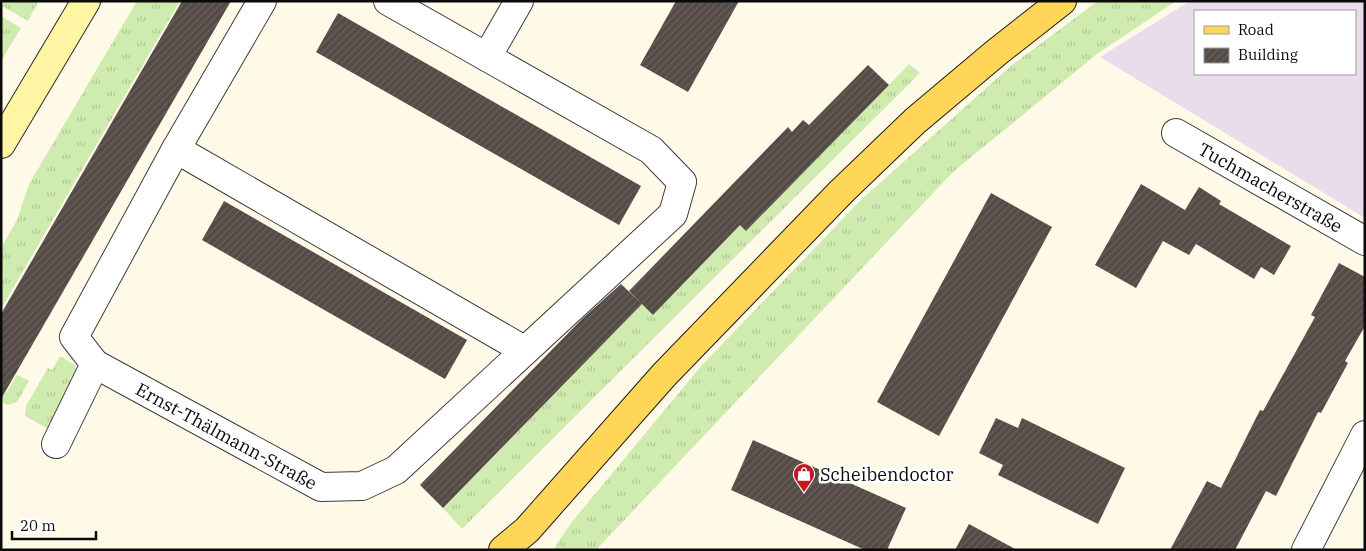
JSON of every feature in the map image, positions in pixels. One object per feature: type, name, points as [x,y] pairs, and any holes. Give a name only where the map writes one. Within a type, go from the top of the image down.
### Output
[{"type":"main road","points":[[1,144],[86,1]]},
{"type":"main road","points":[[503,550],[521,540],[664,375],[842,192],[915,121],[997,52],[1062,1]]},
{"type":"street","name":"Ernst-Thälmann-Straße","points":[[262,1],[176,150],[74,337],[95,364],[321,487],[362,486],[396,470],[673,214],[682,182],[651,150],[388,1]]},
{"type":"street","points":[[486,57],[519,1]]},
{"type":"street","name":"Tuchmacherstraße","points":[[1176,133],[1365,241]]},
{"type":"street","points":[[176,150],[524,350]]},
{"type":"street","points":[[56,444],[95,364]]},
{"type":"street","points":[[1306,550],[1365,435]]},
{"type":"shaded area","points":[[1190,1],[1365,1],[1365,218],[1100,57]]},
{"type":"green space","points":[[5,1],[39,1],[28,21],[2,6]]},
{"type":"green space","points":[[137,1],[180,1],[1,309],[1,248],[17,220],[29,184]]},
{"type":"green space","points":[[1098,1],[1176,1],[1097,54],[953,172],[596,550],[553,550],[571,523],[702,365],[862,199],[1012,65]]},
{"type":"green space","points":[[1,16],[21,28],[1,61]]},
{"type":"green space","points":[[909,64],[920,73],[462,529],[443,508],[642,304],[653,314],[740,225]]},
{"type":"green space","points":[[60,356],[75,365],[78,378],[52,431],[25,416],[26,406],[48,368],[52,370]]},
{"type":"green space","points":[[17,375],[29,381],[17,402],[7,405],[1,401],[1,391],[6,393]]},
{"type":"building","points":[[182,1],[231,1],[1,399],[1,314]]},
{"type":"building","points":[[676,1],[739,1],[688,92],[640,65]]},
{"type":"building","points":[[338,13],[641,186],[619,225],[316,52]]},
{"type":"building","points":[[868,65],[889,85],[746,231],[740,225],[653,315],[629,291],[788,127],[792,132],[803,120],[809,125]]},
{"type":"building","points":[[1141,184],[1185,210],[1199,187],[1221,201],[1219,204],[1291,246],[1274,275],[1261,267],[1254,279],[1196,244],[1189,255],[1163,241],[1136,288],[1095,265]]},
{"type":"building","points":[[991,193],[1052,227],[939,436],[877,402]]},
{"type":"building","points":[[224,201],[467,340],[445,379],[202,240]]},
{"type":"building","points":[[1339,263],[1365,277],[1365,326],[1345,361],[1348,363],[1321,413],[1318,412],[1276,496],[1266,491],[1235,550],[1170,550],[1207,481],[1221,488],[1260,410],[1263,411],[1315,317],[1311,315]]},
{"type":"building","points":[[621,284],[642,304],[443,508],[420,485],[582,319]]},
{"type":"building","points":[[996,418],[1018,428],[1022,418],[1125,468],[1098,524],[998,475],[1003,465],[979,453]]},
{"type":"building","points":[[753,440],[906,508],[887,550],[865,550],[731,490]]},
{"type":"building","points":[[969,524],[1017,550],[955,550]]},
{"type":"place","name":"Scheibendoctor","points":[[804,493]]}]
